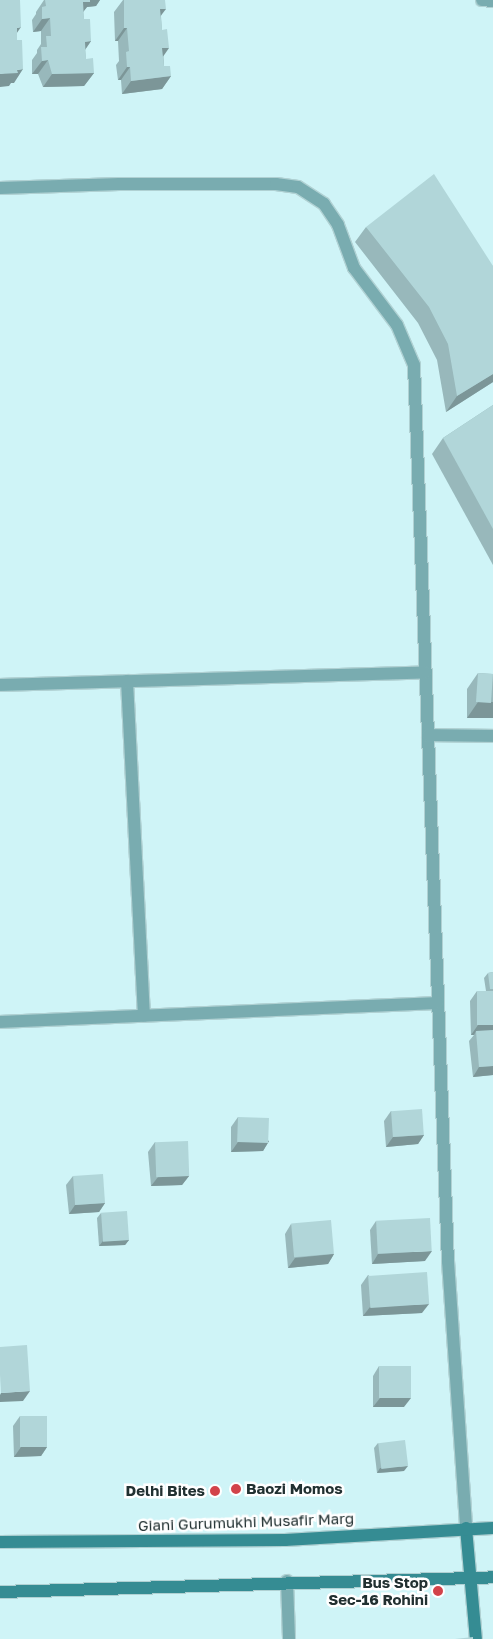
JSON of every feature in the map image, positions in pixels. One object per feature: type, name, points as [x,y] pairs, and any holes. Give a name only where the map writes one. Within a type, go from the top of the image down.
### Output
[{"type":"street","points":[[482,0],[493,1]]},
{"type":"street","points":[[0,188],[276,184],[298,187],[324,204],[338,225],[354,268],[397,324],[414,365],[448,1262],[466,1528],[476,1639]]},
{"type":"street","points":[[0,685],[426,672]]},
{"type":"street","points":[[126,681],[144,1016]]},
{"type":"street","points":[[428,735],[493,736]]},
{"type":"street","points":[[0,1022],[438,1003]]},
{"type":"street","name":"Giani Gurumukhi Musafir Marg","points":[[0,1542],[285,1540],[466,1528],[493,1528]]},
{"type":"street","points":[[0,1592],[287,1581],[493,1577]]},
{"type":"street","points":[[287,1581],[289,1639]]},
{"type":"building","points":[[0,0],[20,0],[21,27],[17,28],[17,40],[22,40],[23,69],[17,70],[18,73],[0,74]]},
{"type":"building","points":[[45,0],[90,0],[90,2],[83,2],[84,19],[90,19],[91,41],[85,42],[86,59],[93,58],[94,73],[52,74],[48,60],[42,61],[41,47],[47,47],[46,36],[51,36],[50,18],[42,19],[42,7],[46,6]]},
{"type":"building","points":[[124,0],[165,0],[166,9],[160,9],[162,30],[167,29],[169,48],[162,48],[164,66],[170,66],[171,76],[131,81],[130,67],[127,67],[126,52],[129,51],[127,28],[124,28]]},
{"type":"building","points":[[434,174],[493,266],[493,374],[457,396],[448,344],[429,307],[366,227]]},
{"type":"building","points":[[493,405],[493,529],[443,438]]},
{"type":"building","points":[[478,673],[493,674],[491,703],[476,702]]},
{"type":"building","points":[[493,972],[493,989],[490,989],[488,973]]},
{"type":"building","points":[[477,991],[493,991],[493,1025],[477,1025]]},
{"type":"building","points":[[493,1030],[493,1066],[479,1067],[476,1031]]},
{"type":"building","points":[[422,1109],[424,1135],[393,1137],[391,1111]]},
{"type":"building","points":[[238,1117],[269,1118],[268,1143],[237,1142]]},
{"type":"building","points":[[188,1141],[189,1176],[156,1177],[155,1142]]},
{"type":"building","points":[[103,1174],[105,1203],[75,1205],[73,1176]]},
{"type":"building","points":[[127,1211],[129,1240],[103,1242],[101,1213]]},
{"type":"building","points":[[430,1218],[432,1251],[378,1254],[376,1221]]},
{"type":"building","points":[[331,1220],[334,1254],[294,1257],[291,1223]]},
{"type":"building","points":[[427,1272],[429,1304],[370,1308],[368,1276]]},
{"type":"building","points":[[27,1345],[30,1391],[1,1393],[0,1347]]},
{"type":"building","points":[[379,1366],[411,1366],[411,1398],[379,1398]]},
{"type":"building","points":[[20,1416],[47,1416],[47,1447],[20,1447]]},
{"type":"building","points":[[405,1440],[408,1466],[381,1469],[378,1443]]},
{"type":"building","points":[[473,1637],[473,1639],[455,1639]]},
{"type":"place","name":"Baozi Momos","points":[[236,1489]]},
{"type":"place","name":"Delhi Bites","points":[[215,1491]]},
{"type":"place","name":"Bus Stop Sec-16 Rohini","points":[[438,1591]]}]
